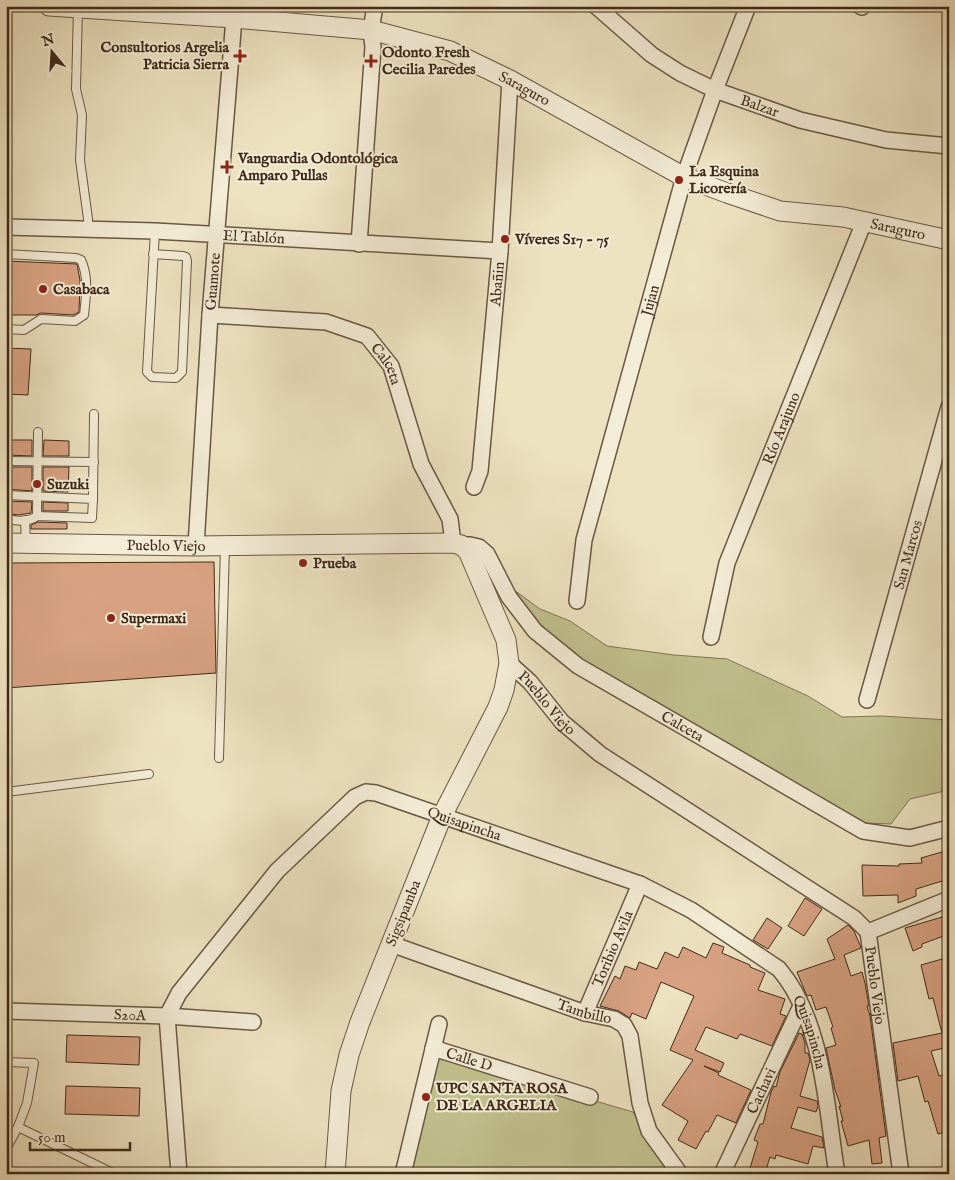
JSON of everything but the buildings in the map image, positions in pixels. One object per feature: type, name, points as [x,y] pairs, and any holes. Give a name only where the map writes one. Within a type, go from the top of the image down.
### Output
[{"type":"street","name":"Saraguro","points":[[49,6],[234,18],[371,30],[450,51],[510,80],[684,177],[727,194],[780,210],[843,217],[949,240]]},
{"type":"street","points":[[359,244],[373,47],[371,30],[375,6]]},
{"type":"street","name":"Balzar","points":[[596,6],[652,55],[680,73],[715,90],[800,120],[886,140],[949,146]]},
{"type":"street","name":"Jujan","points":[[577,601],[584,540],[684,177],[748,6]]},
{"type":"street","name":"Guamote","points":[[196,546],[210,315],[234,18]]},
{"type":"street","name":"Abañin","points":[[474,487],[480,471],[500,251],[510,80]]},
{"type":"street","name":"Río Arajuno","points":[[711,637],[727,563],[864,222]]},
{"type":"street","name":"El Tablón","points":[[6,227],[217,235],[500,251]]},
{"type":"street","name":"Calceta","points":[[210,315],[326,322],[367,336],[391,366],[421,464],[450,519],[457,544],[479,547],[487,554],[510,597],[535,631],[578,666],[863,831],[910,838],[949,828]]},
{"type":"street","name":"San Marcos","points":[[866,700],[949,407]]},
{"type":"street","name":"Pueblo Viejo","points":[[18,543],[196,546],[457,544],[468,551],[506,640],[509,663],[530,682],[562,722],[600,754],[854,918],[868,932],[901,1174]]},
{"type":"street","name":"Sigsipamba","points":[[335,1174],[341,1091],[360,1022],[442,816],[498,707],[504,690],[509,663]]},
{"type":"street","name":"Quisapincha","points":[[167,1016],[179,993],[277,871],[354,797],[366,792],[376,793],[640,884],[690,910],[779,969],[787,979],[811,1025],[818,1049],[837,1174]]},
{"type":"street","name":"Toribio Avila","points":[[585,1013],[640,884]]},
{"type":"street","points":[[868,932],[949,899]]},
{"type":"street","name":"Tambillo","points":[[391,944],[585,1013],[614,1019],[624,1025],[630,1036],[640,1103],[649,1131],[680,1174]]},
{"type":"street","name":"Cachavi","points":[[722,1174],[801,1006]]},
{"type":"street","name":"S20A","points":[[6,1011],[167,1016],[253,1022]]},
{"type":"street","points":[[167,1016],[179,1174]]},
{"type":"street","points":[[403,1174],[439,1024]]},
{"type":"street","name":"Calle D","points":[[433,1048],[590,1097]]},
{"type":"lane","points":[[78,8],[76,89],[82,115],[80,160],[88,230]]},
{"type":"lane","points":[[153,254],[182,256],[186,257],[187,261],[182,372],[176,378],[152,378],[147,372],[153,254],[155,232]]},
{"type":"lane","points":[[6,254],[76,258],[81,260],[83,264],[87,282],[84,315],[81,318],[75,321],[41,319],[24,330],[6,328]]},
{"type":"lane","points":[[6,518],[14,521],[32,520],[37,516],[92,518],[94,414]]},
{"type":"lane","points":[[37,516],[38,432]]},
{"type":"lane","points":[[6,461],[94,462]]},
{"type":"lane","points":[[6,495],[93,499]]},
{"type":"lane","points":[[18,543],[23,520]]},
{"type":"lane","points":[[219,758],[225,546]]},
{"type":"lane","points":[[6,792],[149,774]]},
{"type":"lane","points":[[6,1062],[34,1062],[27,1102],[18,1127],[6,1149]]},
{"type":"lane","points":[[18,1127],[115,1174]]},
{"type":"green space","points":[[510,587],[540,609],[570,621],[607,646],[674,655],[727,659],[808,696],[842,717],[881,716],[949,720],[949,790],[910,799],[891,824],[866,823],[602,680],[538,632]]},
{"type":"green space","points":[[437,1055],[633,1112],[669,1174],[407,1174]]},
{"type":"place","name":"Consultorios Argelia Patricia Sierra","points":[[240,56]]},
{"type":"place","name":"Odonto Fresh Cecilia Paredes","points":[[371,61]]},
{"type":"place","name":"Vanguardia Odontológica Amparo Pullas","points":[[227,167]]},
{"type":"place","name":"La Esquina Licorería","points":[[679,180]]},
{"type":"place","name":"Víveres S17 - 75","points":[[505,239]]},
{"type":"place","name":"Casabaca","points":[[43,289]]},
{"type":"place","name":"Suzuki","points":[[37,484]]},
{"type":"place","name":"Prueba","points":[[303,563]]},
{"type":"place","name":"Supermaxi","points":[[111,618]]},
{"type":"place","name":"UPC SANTA ROSA DE LA ARGELIA","points":[[426,1097]]}]
